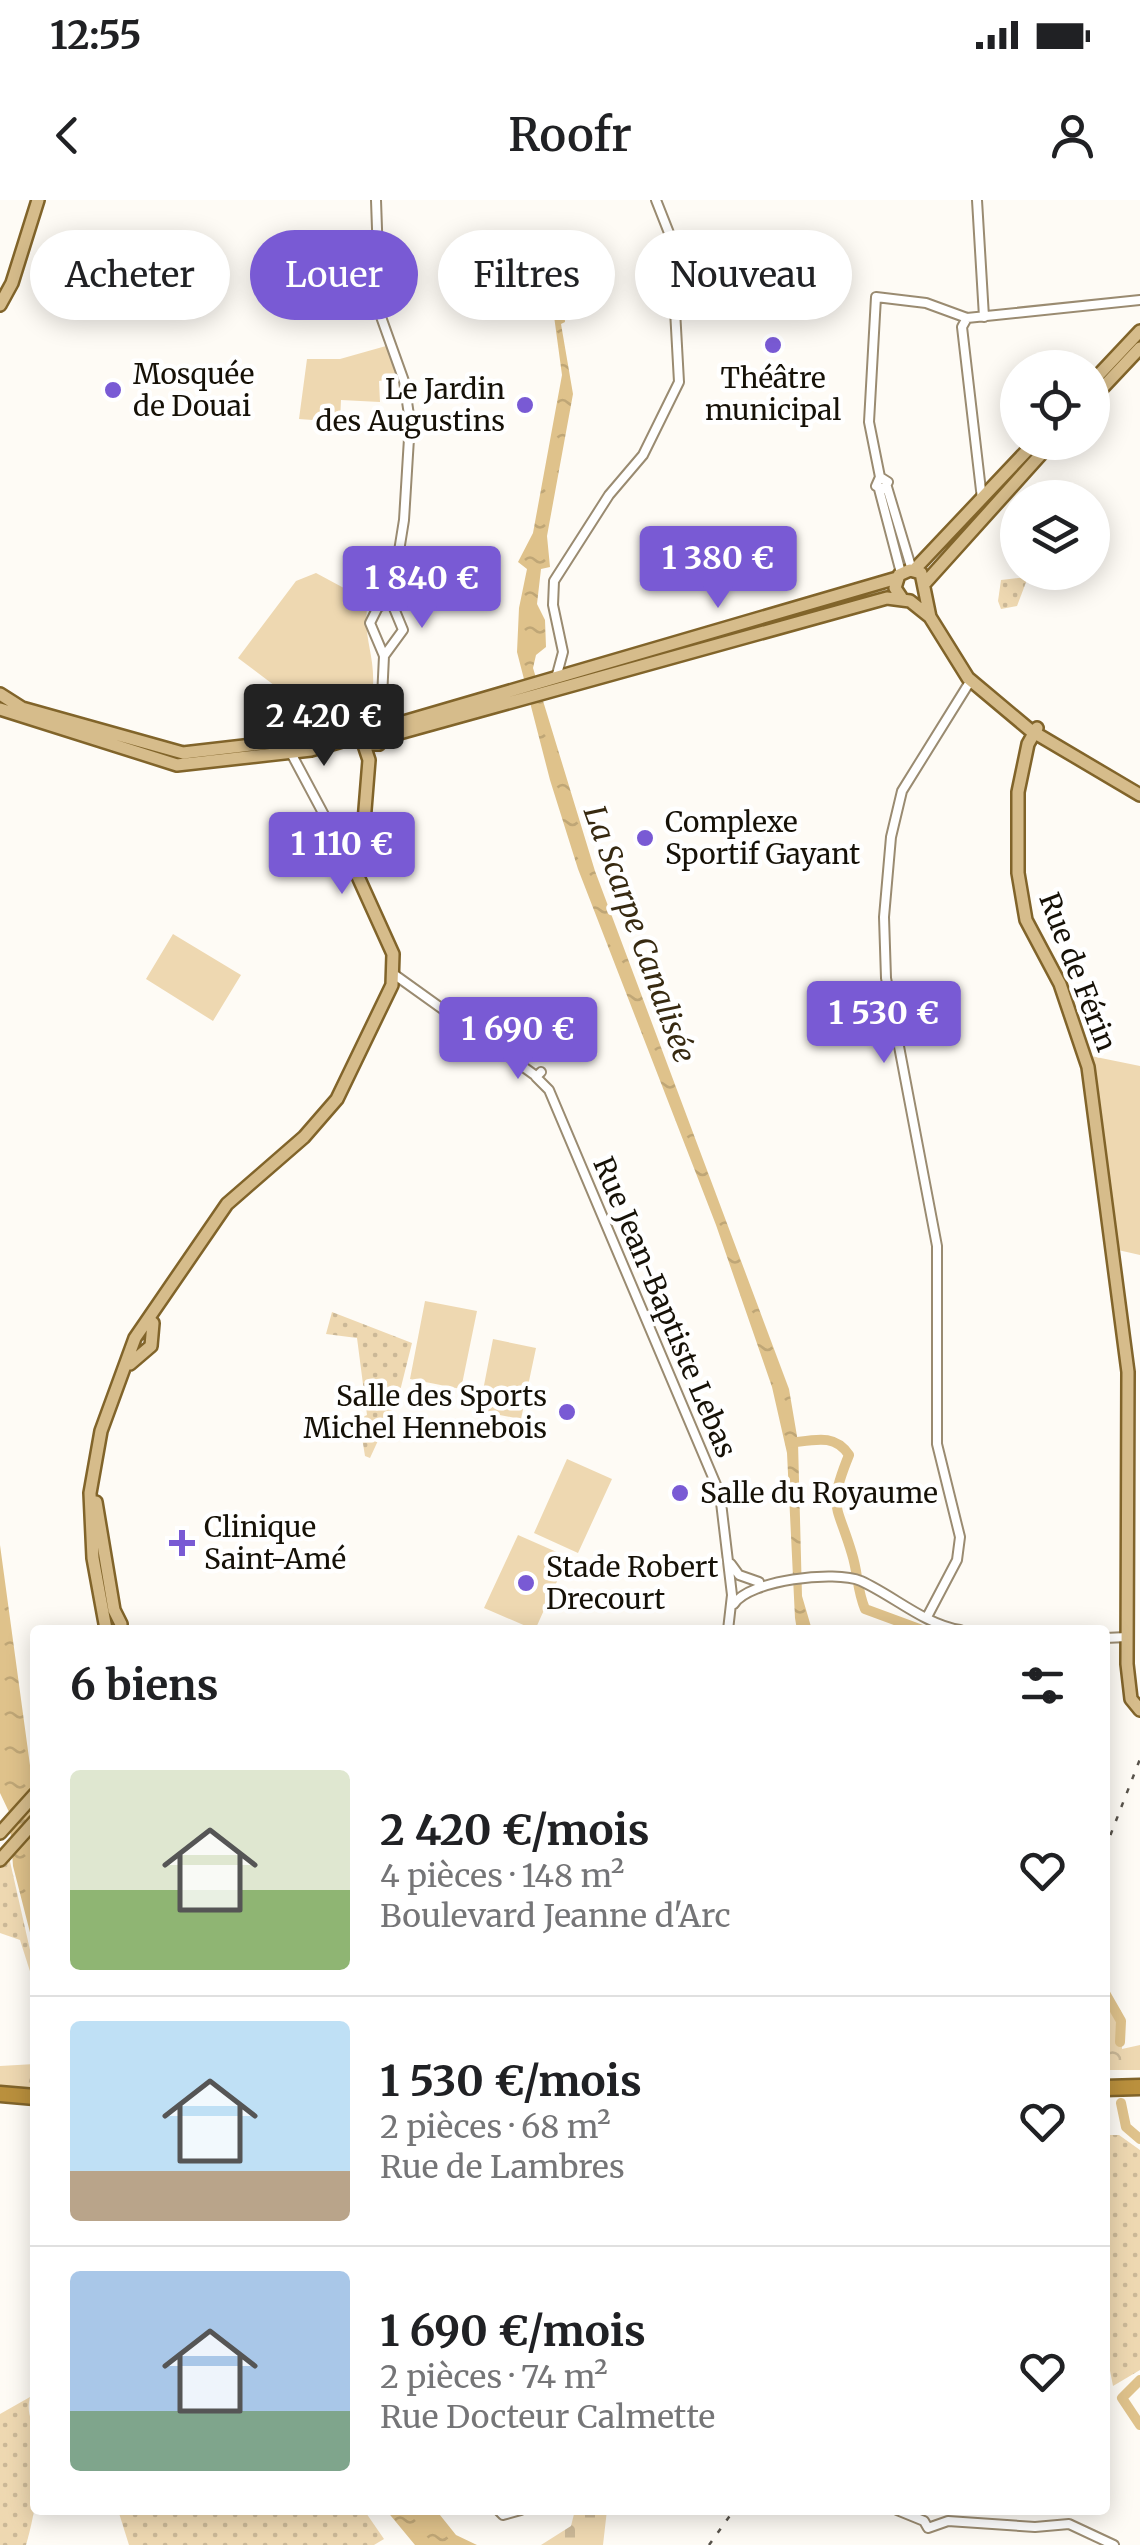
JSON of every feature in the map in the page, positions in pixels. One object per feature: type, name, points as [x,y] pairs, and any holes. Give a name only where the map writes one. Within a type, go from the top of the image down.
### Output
[{"type":"highway","points":[[1110,2086],[1140,2085]]},
{"type":"highway","points":[[0,2092],[30,2094]]},
{"type":"main road","points":[[0,301],[30,210],[29,200]]},
{"type":"main road","points":[[0,301],[12,283],[38,200]]},
{"type":"main road","points":[[1110,362],[1140,330]]},
{"type":"main road","points":[[1110,380],[1140,348]]},
{"type":"main road","points":[[551,687],[906,573],[1019,460]]},
{"type":"main road","points":[[0,694],[22,708],[184,753],[342,734],[361,722],[397,724],[522,695],[883,599],[906,599],[925,588],[1036,460]]},
{"type":"main road","points":[[906,573],[925,588],[930,617]]},
{"type":"main road","points":[[906,573],[906,599]]},
{"type":"main road","points":[[906,599],[930,617],[972,679],[1036,730],[1140,791]]},
{"type":"main road","points":[[0,710],[178,765],[292,753],[349,738],[382,740],[522,695]]},
{"type":"main road","points":[[125,1625],[114,1608],[96,1488],[103,1443],[122,1383],[162,1301],[227,1204],[304,1137],[337,1098],[397,976],[394,954],[360,888],[358,863],[368,779],[382,740],[383,721]]},
{"type":"main road","points":[[361,722],[368,779]]},
{"type":"main road","name":"Rue de Férin","points":[[1036,730],[1018,797],[1017,860],[1022,907],[1060,984],[1085,1055],[1128,1372],[1127,1638],[1130,1696],[1140,1710]]},
{"type":"main road","points":[[105,1625],[93,1558],[91,1488],[102,1426],[142,1341]]},
{"type":"main road","points":[[2,1830],[30,1799]]},
{"type":"main road","points":[[0,1860],[30,1827]]},
{"type":"street","points":[[376,200],[380,314],[404,380],[410,422],[404,520],[391,601],[403,630],[384,656],[379,694],[383,721]]},
{"type":"street","points":[[551,687],[564,652],[552,596],[559,573],[604,501],[652,441],[678,386],[680,353],[672,314],[670,238],[656,200]]},
{"type":"street","points":[[977,202],[984,317]]},
{"type":"street","points":[[906,573],[883,488],[875,484],[880,477],[869,427],[876,297],[926,303],[967,318],[1138,300]]},
{"type":"street","points":[[967,318],[962,327],[982,499]]},
{"type":"street","points":[[384,656],[370,622],[378,607],[391,601]]},
{"type":"street","points":[[926,1617],[957,1560],[960,1537],[936,1438],[937,1246],[886,978],[884,916],[899,798],[913,768],[972,679]]},
{"type":"street","points":[[361,722],[379,694]]},
{"type":"street","points":[[292,753],[344,853],[358,863]]},
{"type":"street","name":"Rue Jean-Baptiste Lebas","points":[[397,976],[539,1078],[720,1494],[731,1613]]},
{"type":"street","name":"Rue Jean-Baptiste Lebas","points":[[728,1558],[743,1577]]},
{"type":"street","points":[[731,1585],[743,1577],[764,1583],[859,1580],[947,1625]]},
{"type":"street","points":[[729,1625],[744,1591],[743,1577]]},
{"type":"street","points":[[731,1585],[744,1591],[764,1583]]},
{"type":"street","points":[[1110,1638],[1127,1638]]},
{"type":"street","points":[[910,2515],[929,2522],[1084,2528],[1114,2545]]},
{"type":"green space","points":[[386,346],[397,378],[379,381],[380,402],[341,400],[340,422],[299,419],[307,359],[340,359]]},
{"type":"green space","points":[[316,573],[368,601],[373,687],[291,698],[238,658],[296,581]]},
{"type":"green space","points":[[1000,587],[1023,590],[1017,606],[1001,609]]},
{"type":"green space","points":[[173,934],[241,975],[213,1021],[146,979]]},
{"type":"green space","points":[[1091,1056],[1140,1066],[1140,1255],[1118,1250]]},
{"type":"green space","points":[[425,1301],[477,1311],[461,1389],[410,1379]]},
{"type":"green space","points":[[332,1312],[412,1343],[399,1395],[370,1458],[365,1456],[359,1419],[367,1415],[357,1338],[326,1334]]},
{"type":"green space","points":[[493,1339],[536,1348],[521,1419],[479,1411]]},
{"type":"green space","points":[[567,1459],[612,1479],[578,1553],[534,1533]]},
{"type":"green space","name":"Stade Robert Drecourt","points":[[518,1535],[568,1557],[537,1625],[523,1625],[484,1608]]},
{"type":"green space","points":[[9,1857],[30,1950],[30,1971],[20,1940],[0,1933],[0,1868]]},
{"type":"green space","points":[[1110,1996],[1121,2011],[1122,2049],[1140,2045],[1140,2070],[1110,2070]]},
{"type":"green space","points":[[30,2064],[30,2089],[0,2086],[0,2066]]},
{"type":"green space","points":[[1110,2135],[1119,2135],[1140,2150],[1140,2370],[1113,2386]]},
{"type":"green space","points":[[30,2397],[33,2515],[26,2545],[0,2545],[0,2414]]},
{"type":"green space","points":[[120,2515],[367,2515],[384,2539],[374,2545],[129,2545]]},
{"type":"green space","points":[[574,2515],[606,2515],[603,2545],[541,2545],[571,2526]]},
{"type":"water","points":[[555,320],[565,320],[561,324],[573,394],[547,536],[550,567],[541,569],[537,604],[545,620],[546,647],[536,655],[533,668],[595,871],[789,1389],[798,1442],[802,1596],[811,1625],[796,1625],[795,1618],[787,1453],[772,1387],[716,1225],[578,869],[517,652],[519,608],[527,569],[518,562],[533,533],[562,375]]},
{"type":"water","points":[[0,1545],[30,1765],[30,1932],[13,1866],[9,1812],[0,1793]]},
{"type":"water","points":[[390,2515],[440,2515],[456,2535],[477,2545],[415,2545]]},
{"type":"waterway","points":[[790,1443],[831,1441],[849,1455],[836,1497],[860,1595],[865,1609],[908,1625]]},
{"type":"waterway","points":[[1110,2002],[1121,2021],[1120,2042]]},
{"type":"waterway","points":[[1121,2103],[1126,2127],[1140,2139]]},
{"type":"waterway","points":[[1140,2380],[1122,2398],[1140,2425]]},
{"type":"railway","points":[[1110,1836],[1140,1759]]},
{"type":"railway","points":[[709,2545],[730,2515]]},
{"type":"place","name":"Théâtre municipal","points":[[773,345]]},
{"type":"place","name":"Mosquée de Douai","points":[[113,390]]},
{"type":"place","name":"Le Jardin des Augustins","points":[[525,405]]},
{"type":"place","name":"Complexe Sportif Gayant","points":[[645,838]]},
{"type":"place","name":"Salle des Sports Michel Hennebois","points":[[567,1412]]},
{"type":"place","name":"Salle du Royaume","points":[[680,1493]]},
{"type":"place","name":"Clinique Saint-Amé","points":[[182,1543]]},
{"type":"place","name":"Stade Robert Drecourt","points":[[526,1583]]},
{"type":"water label","name":"La Scarpe Canalisée","points":[[640,934]]}]
